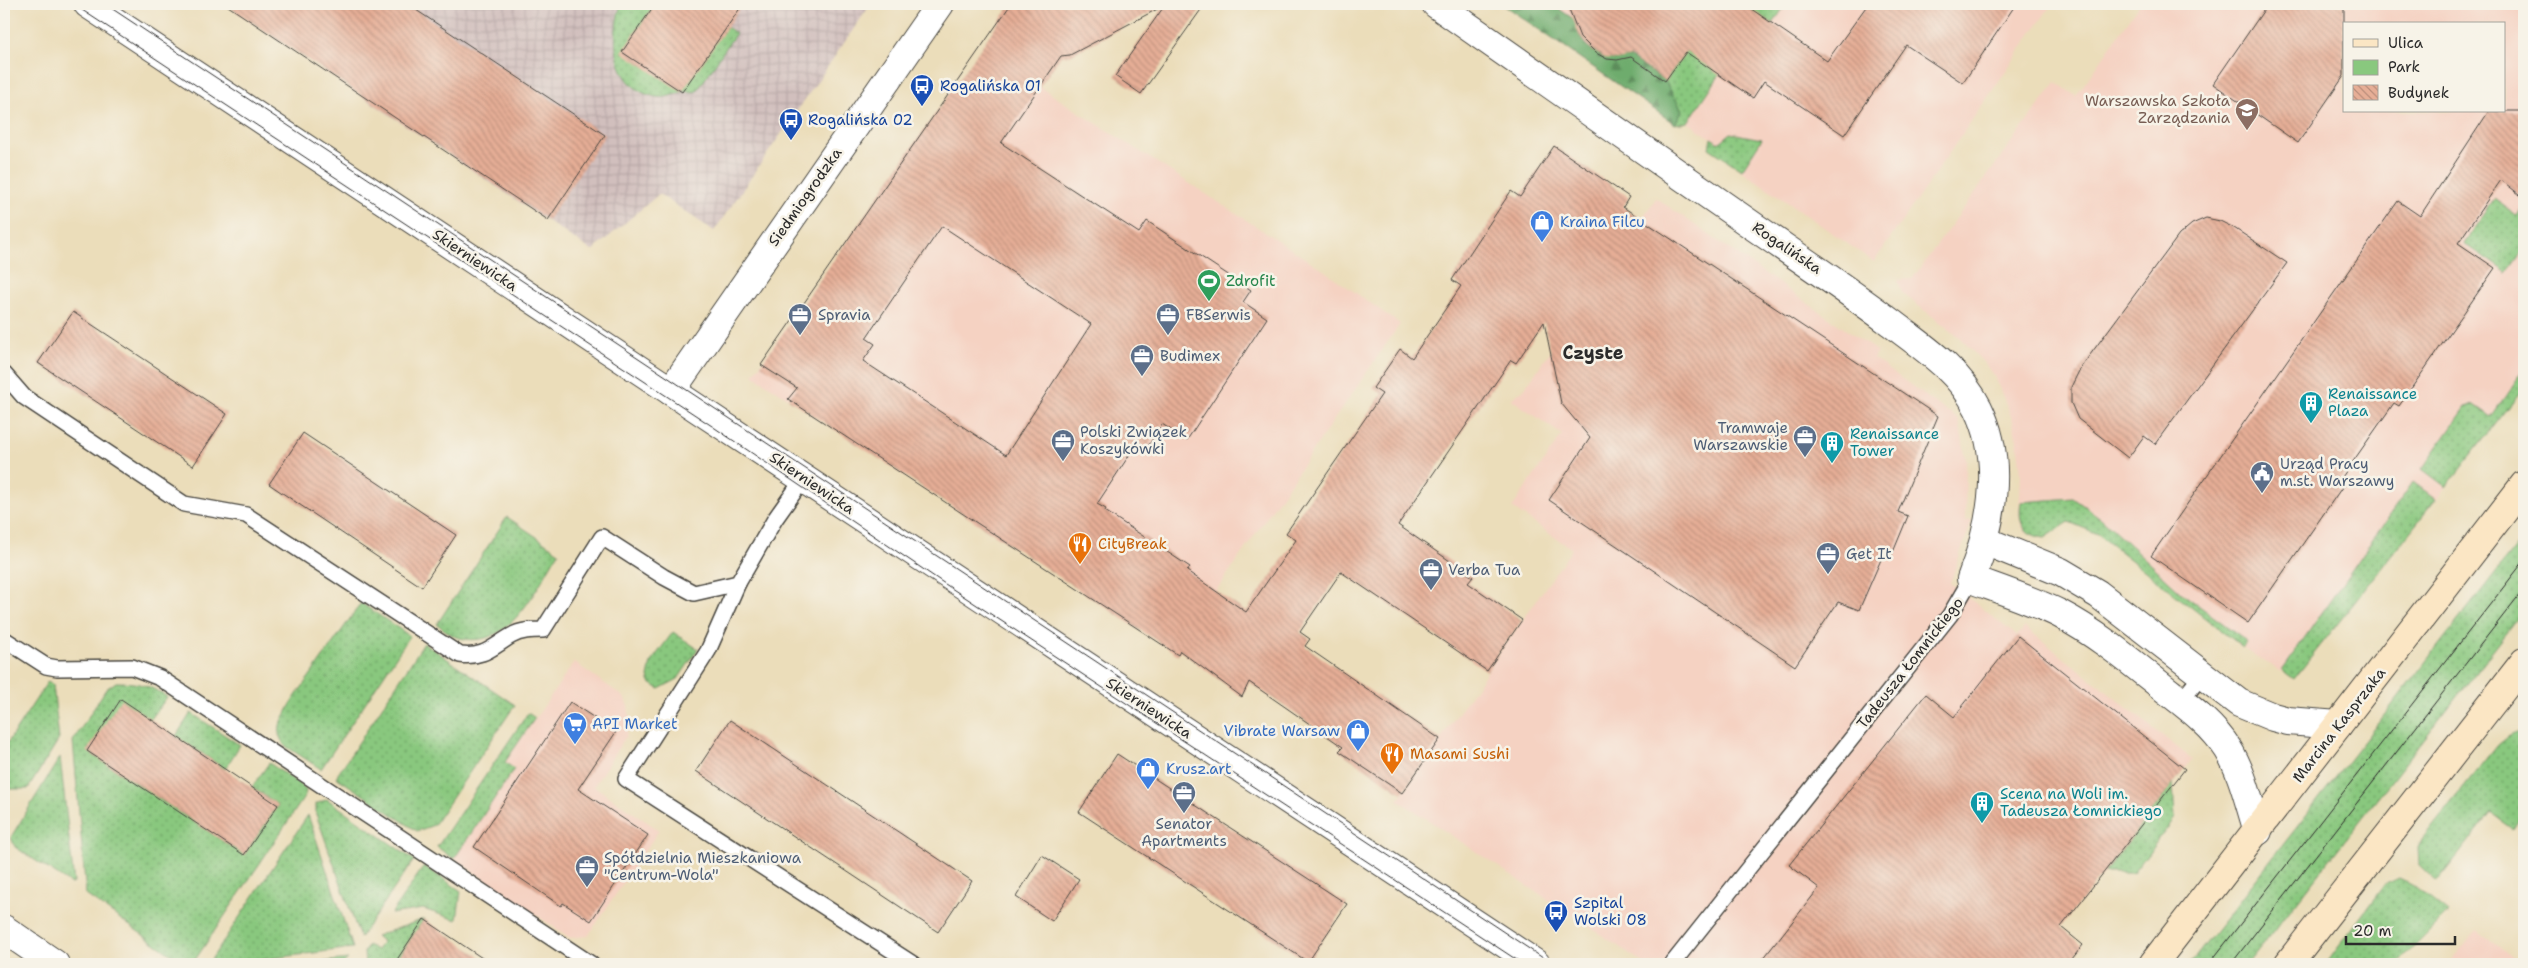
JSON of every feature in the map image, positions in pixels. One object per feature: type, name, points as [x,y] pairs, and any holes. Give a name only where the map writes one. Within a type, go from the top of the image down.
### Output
[{"type":"main road","name":"Marcina Kasprzaka","points":[[2153,964],[2258,831],[2524,485]]},
{"type":"main road","points":[[2288,964],[2522,670]]},
{"type":"street","name":"Siedmiogrodzka","points":[[671,391],[940,4]]},
{"type":"street","name":"Rogalińska","points":[[1436,4],[1839,285],[1946,365],[1975,402],[1986,426],[1993,460],[1992,500],[1985,540],[1971,579]]},
{"type":"street","name":"Skierniewicka","points":[[93,5],[955,580],[1536,964]]},
{"type":"street","points":[[1985,540],[2047,566],[2081,583],[2239,702],[2274,718],[2303,723],[2338,725]]},
{"type":"street","points":[[1971,579],[2041,606],[2075,623],[2118,651],[2208,724],[2236,764],[2258,831]]},
{"type":"street","points":[[4,929],[55,964]]},
{"type":"lane","points":[[4,374],[24,397],[184,504],[246,515],[460,655],[472,657],[483,654],[512,636],[527,630],[543,630],[602,537],[664,577],[694,593],[738,583]]},
{"type":"lane","points":[[804,478],[775,519],[738,583],[708,651],[626,779],[913,964]]},
{"type":"lane","name":"Tadeusza Łomnickiego","points":[[1672,964],[1950,614],[1971,579]]},
{"type":"lane","points":[[4,639],[46,666],[57,668],[132,667],[160,678],[591,964]]},
{"type":"lane","points":[[2181,701],[2202,675]]},
{"type":"shaded area","points":[[225,4],[871,4],[714,231],[659,194],[592,251]]},
{"type":"shaded area","points":[[1502,4],[2052,4],[1874,262],[1709,148],[1711,138],[1688,122],[1675,124]]},
{"type":"shaded area","points":[[2140,4],[2524,4],[2524,388],[2294,679],[2283,670],[2281,672],[2243,648],[2098,534],[2069,522],[2045,538],[2026,532],[2021,526],[2019,515],[2021,473],[2017,440],[2012,418],[1995,378],[1985,364],[1959,337],[1902,293],[1898,280],[1912,279],[2056,82],[2076,96]]},
{"type":"shaded area","points":[[1040,87],[1319,267],[1400,324],[1174,652],[753,375],[835,258]]},
{"type":"shaded area","points":[[1656,198],[1878,352],[1873,358],[1959,420],[1966,460],[1965,521],[1972,520],[1950,583],[2017,636],[2025,627],[2192,759],[2031,964],[1645,964],[1398,800],[1572,549],[1512,508],[1562,435],[1511,399],[1525,388]]},
{"type":"shaded area","points":[[574,662],[624,697],[630,718],[626,736],[594,786],[659,830],[588,936],[570,938],[454,859],[514,769],[505,763]]},
{"type":"shaded area","points":[[2477,930],[2522,964],[2448,964]]},
{"type":"green space","points":[[621,4],[645,4],[652,8],[623,52],[727,27],[736,33],[697,91],[686,91],[668,97],[656,97],[642,92],[631,84],[623,73],[618,60],[616,31]]},
{"type":"green space","points":[[1502,4],[1552,4],[1578,22],[1580,36],[1589,48],[1602,56],[1616,60],[1628,56],[1665,81],[1682,110],[1675,124]]},
{"type":"green space","points":[[1720,4],[1786,4],[1773,24],[1760,15],[1688,122],[1675,124],[1682,110],[1665,81]]},
{"type":"green space","points":[[1731,133],[1762,139],[1742,170],[1709,148],[1711,138],[1719,143]]},
{"type":"green space","points":[[2494,199],[2518,216],[2524,206],[2524,249],[2507,273],[2464,243]]},
{"type":"green space","points":[[2524,369],[2524,388],[2446,487],[2422,469],[2466,407],[2474,405],[2491,417]]},
{"type":"green space","points":[[2413,482],[2436,499],[2294,679],[2282,670]]},
{"type":"green space","points":[[2073,498],[2102,519],[2183,594],[2243,638],[2246,642],[2243,648],[2098,534],[2069,522],[2045,538],[2031,534],[2023,526],[2020,516],[2021,502]]},
{"type":"green space","points":[[507,517],[559,552],[531,598],[508,625],[494,635],[478,639],[454,636],[437,624]]},
{"type":"green space","points":[[2524,536],[2524,611],[2248,964],[2190,964]]},
{"type":"green space","points":[[361,603],[410,636],[321,769],[284,745],[279,735],[280,725],[293,700]]},
{"type":"green space","points":[[673,632],[698,649],[678,679],[659,689],[650,683],[648,677],[651,662]]},
{"type":"green space","points":[[424,643],[515,705],[434,825],[417,831],[336,777]]},
{"type":"green space","points":[[48,681],[53,685],[59,739],[28,789],[4,789],[4,748]]},
{"type":"green space","points":[[116,682],[143,685],[167,697],[151,719],[87,751],[244,855],[278,805],[252,787],[269,763],[304,787],[306,791],[305,796],[195,960],[183,963],[86,895],[73,741],[106,689]]},
{"type":"green space","points":[[191,713],[240,745],[225,769],[176,736]]},
{"type":"green space","points":[[528,713],[535,718],[505,762],[514,769],[454,859],[437,847]]},
{"type":"green space","points":[[2524,730],[2524,811],[2513,829],[2491,813],[2437,882],[2419,865],[2418,848],[2422,839],[2497,745],[2507,737]]},
{"type":"green space","points":[[60,757],[74,883],[71,884],[15,847],[11,837]]},
{"type":"green space","points":[[2173,784],[2175,818],[2133,873],[2104,873]]},
{"type":"green space","points":[[327,799],[414,860],[360,938],[316,814],[316,804]]},
{"type":"green space","points":[[308,815],[353,948],[227,964],[208,964]]},
{"type":"green space","points":[[424,866],[461,891],[457,920],[423,909],[391,914]]},
{"type":"green space","points":[[2399,878],[2412,884],[2448,913],[2397,964],[2326,964],[2384,885]]},
{"type":"green space","points":[[424,919],[394,964],[365,964],[364,952],[368,945],[377,950],[383,942],[376,936]]},
{"type":"green space","points":[[348,959],[343,964],[306,964]]},
{"type":"building","points":[[225,4],[407,4],[605,135],[548,220]]},
{"type":"building","points":[[655,4],[743,4],[682,92],[622,52]]},
{"type":"building","points":[[1011,4],[1205,4],[1141,94],[1115,76],[1165,5],[1070,55],[1061,56],[1001,143],[1139,233],[1147,221],[1251,290],[1243,302],[1267,318],[1187,440],[1162,424],[1147,448],[1138,442],[1097,504],[1190,567],[1187,571],[1246,612],[1296,540],[1286,533],[1382,394],[1373,388],[1400,349],[1412,358],[1461,286],[1452,280],[1511,191],[1520,197],[1554,146],[1629,197],[1623,207],[1938,416],[1898,512],[1908,516],[1891,557],[1883,555],[1859,610],[1838,602],[1795,666],[1549,500],[1590,438],[1561,403],[1544,322],[1516,363],[1511,360],[1398,525],[1473,577],[1468,583],[1522,620],[1487,671],[1341,572],[1300,632],[1310,639],[1305,646],[1440,739],[1402,793],[1339,751],[1343,747],[1249,682],[1242,697],[1180,651],[1178,655],[788,399],[797,388],[761,365]],"holes":[[[942,226],[1091,324],[1006,455],[863,361],[875,344],[866,338]]]},
{"type":"building","points":[[1567,4],[1744,4],[1827,61],[1868,4],[2016,4],[1963,83],[1906,45],[1844,135],[1764,81],[1753,98],[1686,52],[1665,81],[1631,57],[1617,60],[1607,59],[1596,53],[1580,37]]},
{"type":"building","points":[[2268,4],[2344,4],[2343,77],[2298,143],[2213,84]]},
{"type":"building","name":"Renaissance Plaza","points":[[2524,111],[2524,198],[2501,180],[2458,243],[2495,268],[2399,406],[2394,403],[2340,480],[2345,483],[2248,623],[2151,556],[2398,201],[2420,216],[2488,112]]},
{"type":"building","points":[[2206,218],[2220,221],[2234,228],[2287,263],[2155,444],[2144,436],[2128,458],[2078,419],[2071,403],[2071,387],[2081,367],[2179,235],[2192,224]]},
{"type":"building","points":[[73,312],[227,414],[193,466],[38,363]]},
{"type":"building","points":[[303,433],[456,535],[422,587],[269,484]]},
{"type":"building","name":"Scena na Woli im. Tadeusza Łomnickiego","points":[[2018,636],[2185,769],[2061,927],[2083,945],[2068,964],[1759,964],[1819,888],[1789,865],[1926,694],[1954,717]]},
{"type":"building","points":[[121,699],[278,805],[244,855],[87,751]]},
{"type":"building","points":[[570,702],[616,732],[578,789],[648,835],[591,921],[563,903],[561,906],[474,847]]},
{"type":"building","points":[[730,720],[972,881],[938,932],[696,771]]},
{"type":"building","points":[[1117,754],[1347,904],[1308,962],[1079,812]]},
{"type":"building","points":[[1042,855],[1079,879],[1052,921],[1016,897]]},
{"type":"building","points":[[424,919],[491,964],[394,964]]},
{"type":"tram line","points":[[73,4],[712,426],[942,582],[1523,964]]},
{"type":"tram line","points":[[105,4],[1552,964]]},
{"type":"tram line","points":[[2209,964],[2524,561]]},
{"type":"tram line","points":[[2231,964],[2524,589]]},
{"type":"place","name":"Rogalińska 01","points":[[922,107]]},
{"type":"place","name":"Warszawska Szkoła Zarządzania","points":[[2247,131]]},
{"type":"place","name":"Rogalińska 02","points":[[791,141]]},
{"type":"place","name":"Kraina Filcu","points":[[1542,243]]},
{"type":"place","name":"Zdrofit","points":[[1209,302]]},
{"type":"place","name":"Spravia","points":[[800,336]]},
{"type":"place","name":"FBSerwis","points":[[1168,336]]},
{"type":"place","name":"Budimex","points":[[1142,377]]},
{"type":"place","name":"Renaissance Plaza","points":[[2311,424]]},
{"type":"place","name":"Tramwaje Warszawskie","points":[[1805,458]]},
{"type":"place","name":"Polski Związek Koszykówki","points":[[1063,462]]},
{"type":"place","name":"Renaissance Tower","points":[[1832,464]]},
{"type":"place","name":"Urząd Pracy m.st. Warszawy","points":[[2262,494]]},
{"type":"place","name":"CityBreak","points":[[1080,565]]},
{"type":"place","name":"Get It","points":[[1828,575]]},
{"type":"place","name":"Verba Tua","points":[[1431,591]]},
{"type":"place","name":"API Market","points":[[575,745]]},
{"type":"place","name":"Vibrate Warsaw","points":[[1358,752]]},
{"type":"place","name":"Masami Sushi","points":[[1392,775]]},
{"type":"place","name":"Krusz.art","points":[[1148,790]]},
{"type":"place","name":"Senator Apartments","points":[[1184,814]]},
{"type":"place","name":"Scena na Woli im. Tadeusza Łomnickiego","points":[[1982,824]]},
{"type":"place","name":"Spółdzielnia Mieszkaniowa \"Centrum-Wola\"","points":[[587,888]]},
{"type":"place","name":"Szpital Wolski 08","points":[[1556,933]]},
{"type":"district","name":"Czyste","points":[[1593,353]]}]
